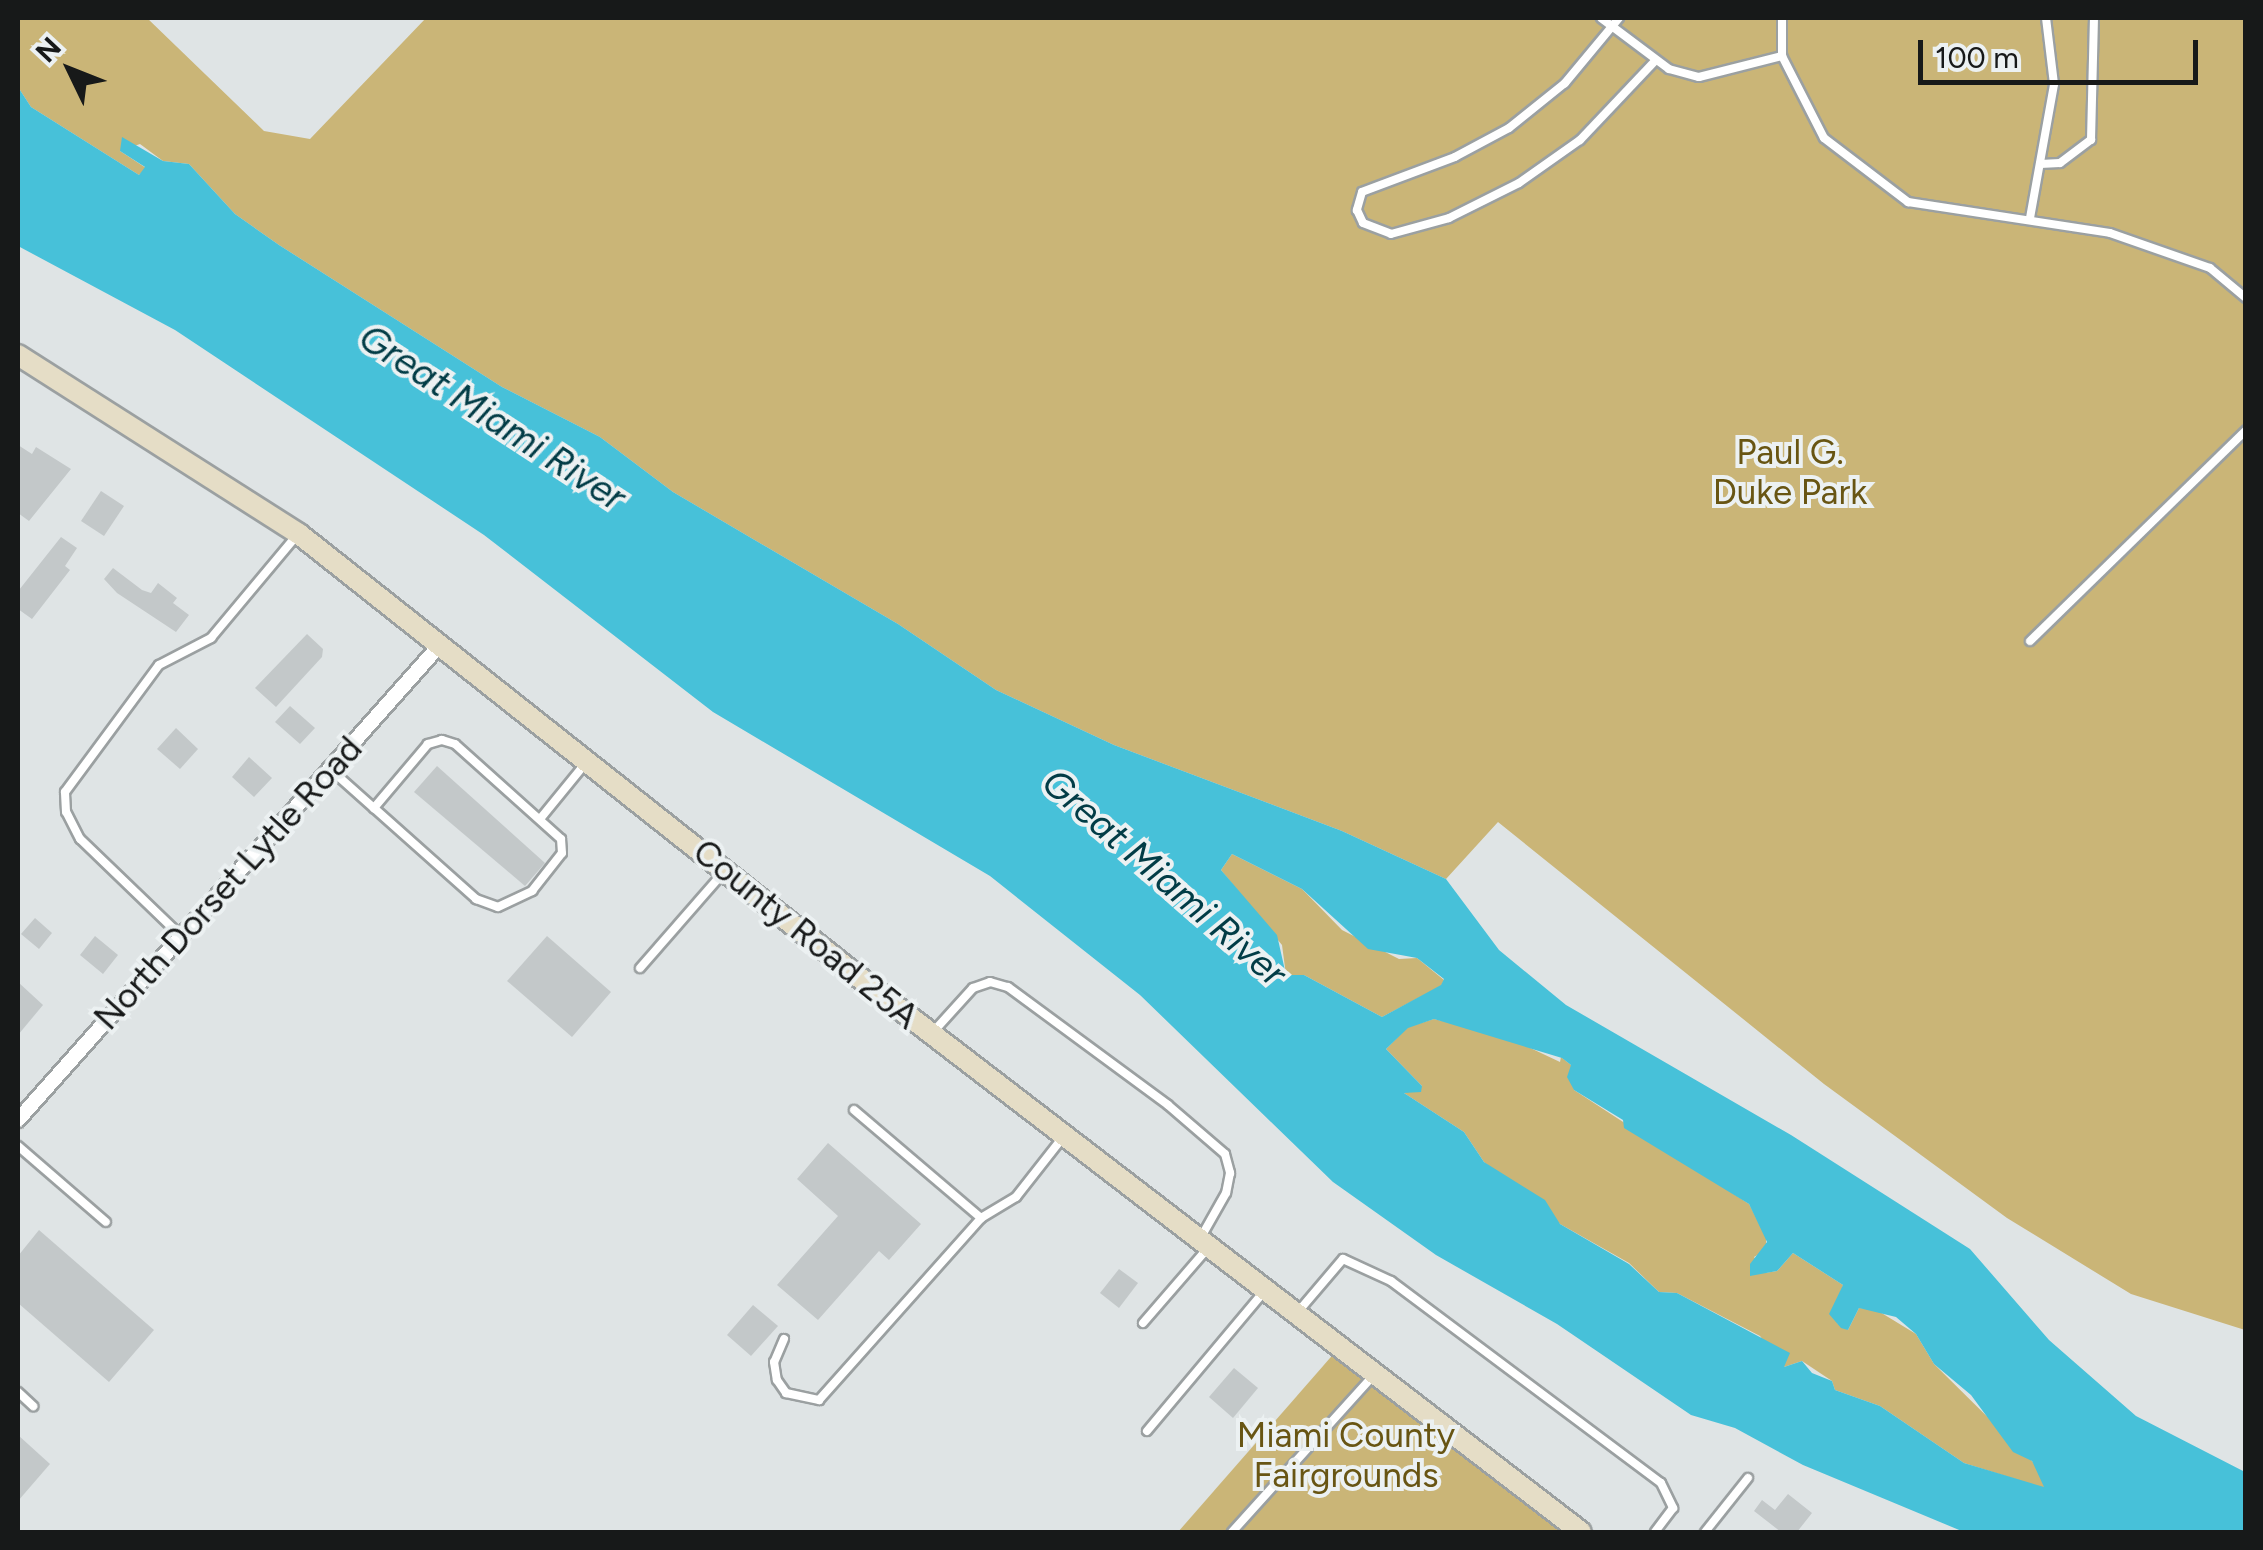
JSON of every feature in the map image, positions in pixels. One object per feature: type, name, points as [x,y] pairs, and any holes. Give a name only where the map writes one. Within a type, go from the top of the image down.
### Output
[{"type":"main road","name":"County Road 25A","points":[[18,355],[298,534],[1294,1317],[1580,1532]]},
{"type":"street","name":"North Dorset Lytle Road","points":[[18,1120],[439,646]]},
{"type":"lane","points":[[1601,18],[1656,60],[1699,78],[1782,56]]},
{"type":"lane","points":[[1619,18],[1565,83],[1510,128],[1455,157],[1362,192],[1357,210],[1363,223],[1392,234],[1449,218],[1519,184],[1580,140],[1656,60]]},
{"type":"lane","points":[[1782,18],[1782,56],[1824,138],[1908,202],[2110,233],[2210,268],[2246,298]]},
{"type":"lane","points":[[2030,218],[2054,84],[2046,18]]},
{"type":"lane","points":[[2040,164],[2060,164],[2091,140],[2094,18]]},
{"type":"lane","points":[[2030,641],[2246,430]]},
{"type":"lane","points":[[182,936],[80,838],[66,812],[65,792],[159,664],[212,638],[298,534]]},
{"type":"lane","points":[[330,769],[476,899],[498,907],[532,891],[562,853],[562,839],[456,744],[442,740],[428,744],[374,808]]},
{"type":"lane","points":[[540,820],[588,760]]},
{"type":"lane","points":[[640,968],[726,870]]},
{"type":"lane","points":[[932,1034],[973,988],[990,982],[1008,988],[1181,1116],[1224,1154],[1230,1173],[1226,1193],[1202,1245],[1143,1323]]},
{"type":"lane","points":[[854,1110],[981,1218]]},
{"type":"lane","points":[[784,1339],[774,1362],[777,1380],[786,1393],[819,1400],[981,1218],[1016,1196],[1064,1137]]},
{"type":"lane","points":[[18,1146],[106,1222]]},
{"type":"lane","points":[[1294,1317],[1343,1259],[1392,1281],[1662,1483],[1673,1508],[1655,1532]]},
{"type":"lane","points":[[1147,1431],[1263,1292]]},
{"type":"lane","points":[[1232,1532],[1372,1377]]},
{"type":"lane","points":[[18,1392],[34,1406]]},
{"type":"lane","points":[[1706,1532],[1748,1478]]},
{"type":"green space","name":"Paul G. Duke Park","points":[[18,18],[147,18],[264,131],[310,139],[426,18],[2245,18],[2245,1330],[2131,1294],[2007,1218],[1824,1084],[1498,822],[1446,879],[1342,831],[1114,745],[996,690],[898,624],[673,492],[600,437],[502,387],[279,245],[235,214],[189,164],[163,161],[140,144],[120,151],[146,168],[139,175],[31,107],[18,87]]},
{"type":"green space","points":[[1232,854],[1302,889],[1342,930],[1399,959],[1417,958],[1444,980],[1441,986],[1382,1017],[1304,975],[1286,975],[1282,945],[1221,870]]},
{"type":"green space","points":[[1434,1019],[1505,1036],[1560,1062],[1561,1057],[1571,1065],[1574,1090],[1749,1204],[1766,1237],[1766,1250],[1754,1257],[1765,1273],[1777,1271],[1793,1253],[1843,1285],[1837,1323],[1848,1330],[1859,1308],[1875,1309],[1916,1334],[1934,1364],[2032,1461],[2047,1483],[2044,1488],[1964,1463],[1880,1406],[1835,1390],[1832,1381],[1802,1361],[1784,1367],[1760,1336],[1677,1293],[1659,1292],[1629,1263],[1560,1224],[1484,1162],[1464,1132],[1404,1093],[1422,1086],[1386,1049],[1408,1027]]},
{"type":"green space","name":"Miami County Fairgrounds","points":[[1337,1350],[1580,1532],[1178,1532]]},
{"type":"water","name":"Great Miami River","points":[[18,87],[31,107],[139,175],[145,167],[120,151],[122,137],[163,161],[189,164],[235,214],[279,245],[502,387],[600,437],[673,492],[898,624],[996,690],[1114,745],[1342,831],[1446,879],[1499,950],[1566,1005],[1791,1135],[1970,1249],[2049,1340],[2136,1416],[2245,1472],[2245,1532],[1964,1532],[1803,1465],[1735,1428],[1691,1415],[1557,1324],[1436,1255],[1333,1182],[1140,995],[990,876],[713,712],[484,535],[175,330],[18,246]],"holes":[[[1232,854],[1302,889],[1368,949],[1417,958],[1444,979],[1441,985],[1382,1017],[1304,975],[1286,975],[1277,935],[1221,870]],[[1434,1019],[1562,1058],[1571,1065],[1567,1077],[1574,1090],[1623,1120],[1624,1128],[1749,1204],[1767,1242],[1750,1264],[1750,1276],[1777,1271],[1793,1253],[1843,1285],[1829,1314],[1841,1328],[1848,1330],[1859,1308],[1896,1317],[1916,1334],[1934,1364],[1971,1395],[2013,1452],[2032,1461],[2044,1487],[1964,1463],[1880,1406],[1835,1390],[1832,1381],[1812,1373],[1802,1361],[1784,1367],[1790,1353],[1677,1293],[1659,1292],[1629,1264],[1560,1224],[1545,1200],[1484,1162],[1464,1132],[1404,1093],[1421,1092],[1422,1086],[1386,1049],[1408,1028]]]},
{"type":"building","points":[[18,445],[32,454],[36,447],[71,469],[29,521],[18,513]]},
{"type":"building","points":[[101,491],[124,506],[104,536],[81,521]]},
{"type":"building","points":[[61,537],[77,548],[65,566],[70,570],[32,619],[18,609],[19,590]]},
{"type":"building","points":[[113,568],[142,590],[151,593],[158,583],[177,598],[173,603],[189,615],[176,632],[117,593],[104,579]]},
{"type":"building","points":[[307,634],[323,649],[322,657],[276,707],[255,688]]},
{"type":"building","points":[[290,706],[315,728],[300,744],[275,722]]},
{"type":"building","points":[[176,728],[198,749],[180,769],[157,749]]},
{"type":"building","points":[[249,757],[272,778],[254,797],[232,777]]},
{"type":"building","points":[[437,766],[545,863],[525,886],[414,792]]},
{"type":"building","points":[[35,918],[52,933],[39,949],[21,934]]},
{"type":"building","points":[[95,936],[118,955],[103,974],[80,955]]},
{"type":"building","points":[[547,936],[611,992],[572,1037],[507,981]]},
{"type":"building","points":[[18,982],[43,1005],[18,1035]]},
{"type":"building","points":[[828,1143],[921,1224],[889,1260],[879,1251],[818,1320],[777,1285],[838,1216],[797,1179]]},
{"type":"building","points":[[39,1230],[154,1330],[109,1382],[18,1303],[18,1256]]},
{"type":"building","points":[[1119,1269],[1138,1283],[1119,1308],[1100,1293]]},
{"type":"building","points":[[753,1305],[778,1326],[751,1356],[727,1335]]},
{"type":"building","points":[[1234,1368],[1258,1388],[1233,1418],[1209,1397]]},
{"type":"building","points":[[18,1435],[50,1464],[18,1501]]},
{"type":"building","points":[[1788,1494],[1812,1513],[1797,1532],[1781,1532],[1754,1511],[1762,1500],[1775,1510]]}]
